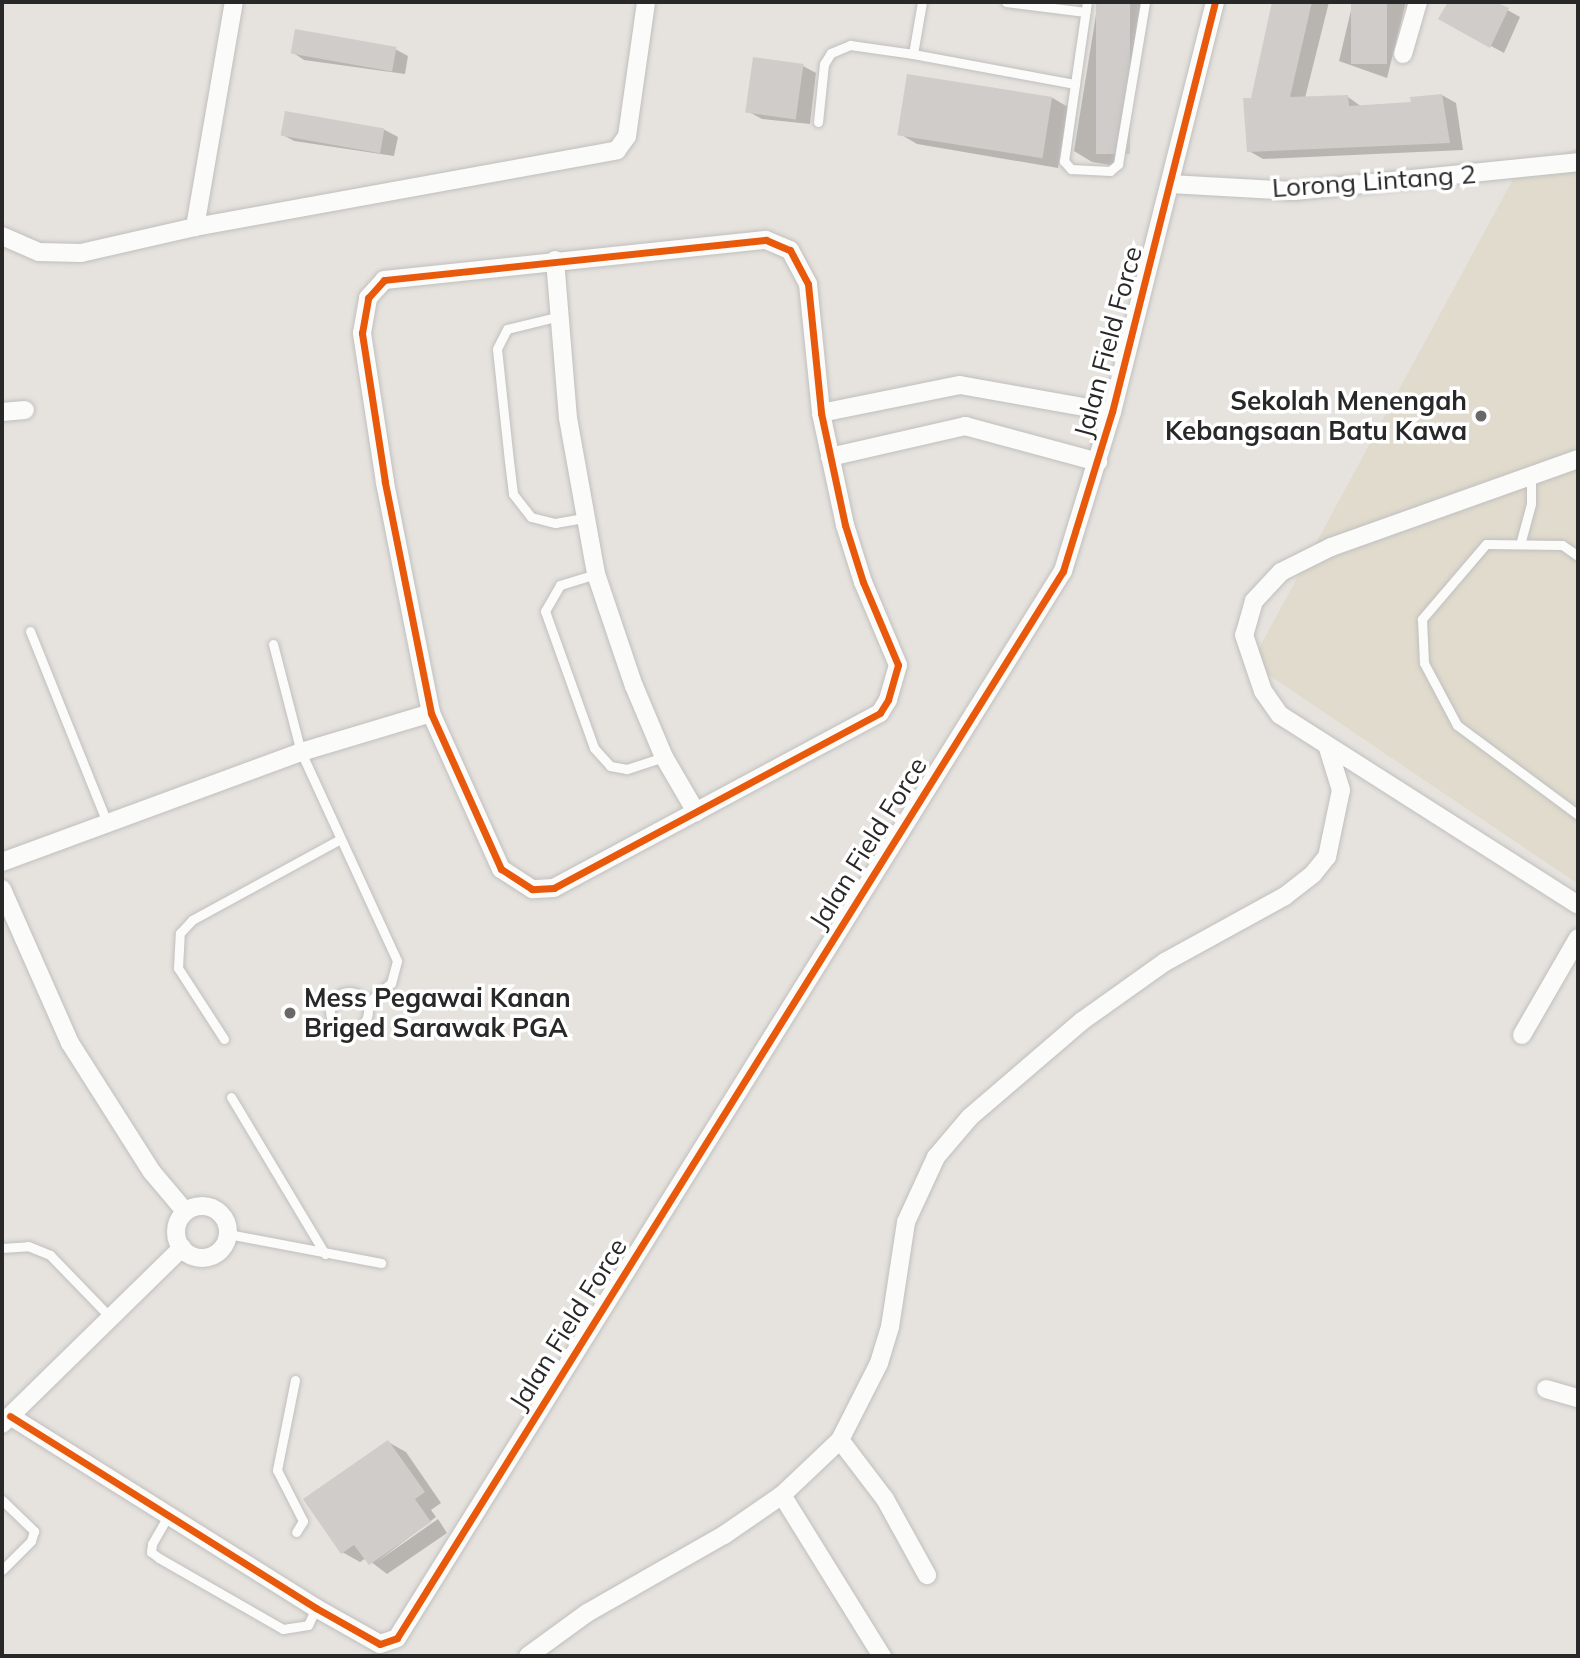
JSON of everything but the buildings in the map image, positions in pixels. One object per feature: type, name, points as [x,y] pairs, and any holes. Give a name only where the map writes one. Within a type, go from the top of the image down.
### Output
[{"type":"street","points":[[195,227],[234,2]]},
{"type":"street","points":[[2,236],[39,252],[81,253],[195,227],[617,150],[627,136],[646,2]]},
{"type":"street","name":"Jalan Field Force","points":[[316,1608],[380,1644],[397,1638],[1062,571],[1112,412],[1215,2]]},
{"type":"street","points":[[1403,54],[1418,2]]},
{"type":"street","name":"Lorong Lintang 2","points":[[1170,184],[1294,191],[1578,162]]},
{"type":"street","points":[[766,240],[790,250],[808,284],[821,413],[830,457],[863,582],[898,666],[888,700],[880,713],[554,888],[533,889],[501,869],[431,713],[385,482],[362,333],[368,298],[384,280],[555,260],[766,240]]},
{"type":"street","points":[[555,260],[556,317],[584,518],[596,574],[634,687],[664,757],[696,812]]},
{"type":"street","points":[[821,413],[960,385],[1112,412]]},
{"type":"street","points":[[2,412],[25,410]]},
{"type":"street","points":[[830,457],[965,426],[1098,462]]},
{"type":"street","points":[[1578,459],[1531,473],[1331,547],[1281,572],[1254,601],[1244,635],[1263,691],[1280,715],[1328,748],[1450,820],[1578,905]]},
{"type":"street","points":[[2,862],[301,752],[431,713]]},
{"type":"street","points":[[528,1656],[587,1613],[724,1535],[782,1495],[840,1440],[879,1363],[890,1327],[906,1222],[936,1157],[970,1117],[1082,1021],[1165,962],[1285,896],[1313,874],[1327,857],[1341,790],[1328,748]]},
{"type":"street","points":[[2,889],[70,1043],[152,1172],[185,1211]]},
{"type":"street","points":[[1522,1035],[1578,938]]},
{"type":"street","points":[[204,1206],[214,1209],[227,1224],[225,1244],[209,1256],[190,1254],[182,1248],[176,1229],[185,1211],[204,1206]]},
{"type":"street","points":[[182,1248],[6,1420],[316,1608]]},
{"type":"street","points":[[1546,1389],[1578,1398]]},
{"type":"street","points":[[840,1440],[885,1499],[926,1575]]},
{"type":"street","points":[[782,1495],[882,1656]]},
{"type":"lane","points":[[913,54],[922,2]]},
{"type":"lane","points":[[1006,2],[1085,12]]},
{"type":"lane","points":[[1087,2],[1064,161],[1071,169],[1110,171],[1118,164],[1145,2]]},
{"type":"lane","points":[[818,122],[824,64],[831,53],[850,45],[1075,84]]},
{"type":"lane","points":[[556,317],[507,329],[497,349],[513,494],[531,517],[555,523],[584,518]]},
{"type":"lane","points":[[1521,541],[1531,504],[1531,473]]},
{"type":"lane","points":[[1578,556],[1562,545],[1521,541],[1486,544],[1422,620],[1424,663],[1457,725],[1578,815]]},
{"type":"lane","points":[[596,574],[560,585],[545,611],[594,748],[610,766],[627,769],[664,757]]},
{"type":"lane","points":[[30,631],[108,825]]},
{"type":"lane","points":[[273,644],[301,752],[339,840],[397,961],[391,983],[367,1003]]},
{"type":"lane","points":[[224,1039],[178,968],[180,933],[192,920],[339,840]]},
{"type":"lane","points":[[342,993],[359,994],[367,1003],[367,1019],[359,1027],[342,1028],[333,1021],[331,1005],[342,993]]},
{"type":"lane","points":[[231,1097],[325,1254]]},
{"type":"lane","points":[[228,1234],[381,1263]]},
{"type":"lane","points":[[2,1248],[29,1246],[50,1255],[110,1317]]},
{"type":"lane","points":[[295,1380],[277,1470],[303,1521],[296,1532]]},
{"type":"lane","points":[[2,1500],[34,1531],[31,1541],[2,1570]]},
{"type":"lane","points":[[168,1516],[152,1545],[151,1552],[159,1558],[283,1629],[308,1625],[316,1608]]},
{"type":"shaded area","name":"Sekolah Menengah Kebangsaan Batu Kawa","points":[[1578,148],[1578,884],[1251,663],[1518,170]]},
{"type":"cycle path","points":[[10,1416],[316,1608],[380,1644],[397,1638],[1063,571],[1112,412],[1215,2]]},
{"type":"cycle path","points":[[766,240],[790,250],[808,284],[821,413],[845,525],[863,582],[898,665],[888,700],[880,713],[554,888],[532,889],[501,869],[431,713],[385,482],[362,333],[368,298],[384,280],[766,240]]},
{"type":"place","name":"Sekolah Menengah Kebangsaan Batu Kawa","points":[[1481,416]]},
{"type":"place","name":"Mess Pegawai Kanan Briged Sarawak PGA","points":[[290,1013]]}]
